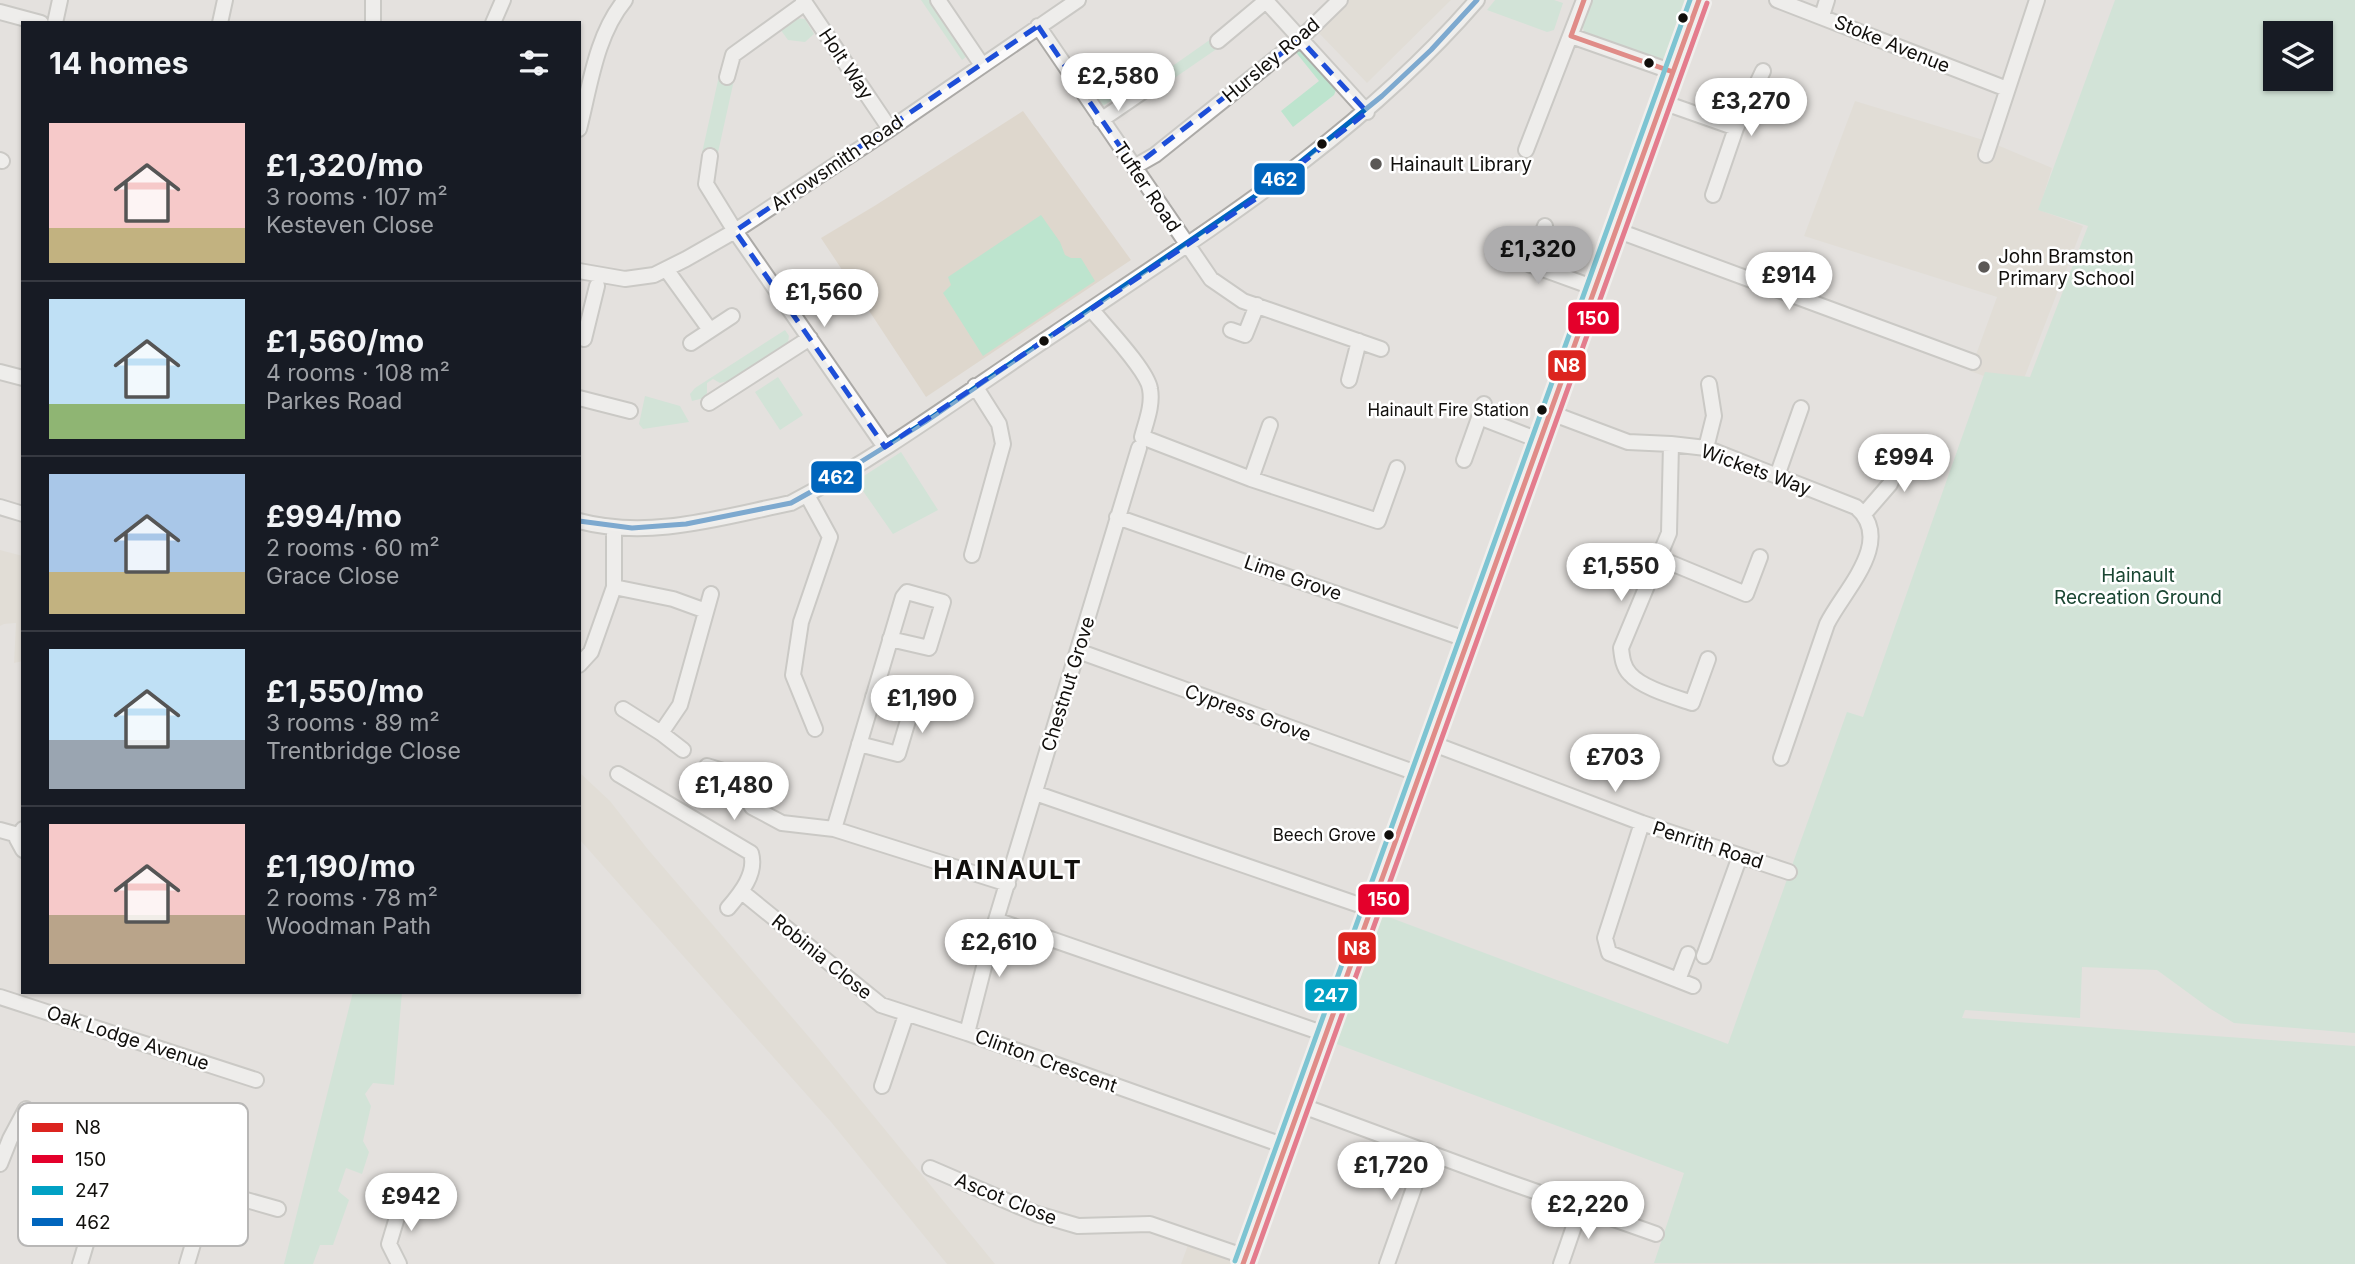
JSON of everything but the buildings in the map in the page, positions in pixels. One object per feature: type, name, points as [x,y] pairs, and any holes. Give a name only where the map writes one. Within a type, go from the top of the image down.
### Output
[{"type":"street","points":[[56,21],[61,0]]},
{"type":"street","points":[[220,21],[225,0]]},
{"type":"street","points":[[373,0],[373,21]]},
{"type":"street","points":[[494,21],[503,0]]},
{"type":"street","points":[[581,121],[600,46],[616,11],[625,0]]},
{"type":"street","points":[[938,0],[982,65]]},
{"type":"street","name":"Arrowsmith Road","points":[[581,271],[625,279],[654,275],[666,269],[735,231],[890,129],[1077,0]]},
{"type":"street","points":[[1218,41],[1267,0],[1367,112]]},
{"type":"street","name":"Hursley Road","points":[[1133,167],[1154,155],[1300,39],[1339,0]]},
{"type":"street","points":[[581,521],[614,528],[666,528],[791,503],[807,495],[885,447],[1257,198],[1367,112],[1478,0]]},
{"type":"street","points":[[1526,150],[1584,0]]},
{"type":"street","points":[[1244,1261],[1699,0]]},
{"type":"street","name":"Stoke Avenue","points":[[1777,0],[2007,89]]},
{"type":"street","points":[[1822,16],[1827,0]]},
{"type":"street","points":[[1986,155],[2037,0]]},
{"type":"street","points":[[727,77],[733,55],[804,2]]},
{"type":"street","name":"Holt Way","points":[[804,2],[890,129]]},
{"type":"street","points":[[0,12],[34,21]]},
{"type":"street","name":"Tufter Road","points":[[1038,26],[1212,279],[1243,301],[1381,349]]},
{"type":"street","points":[[1571,36],[1674,72]]},
{"type":"street","points":[[1713,195],[1736,128],[1763,71]]},
{"type":"street","points":[[1101,120],[1158,81]]},
{"type":"street","points":[[1662,102],[1736,128]]},
{"type":"street","points":[[710,156],[706,184],[735,231],[885,447]]},
{"type":"street","points":[[1531,265],[1545,226]]},
{"type":"street","points":[[1616,230],[1973,362]]},
{"type":"street","points":[[1493,251],[1595,288]]},
{"type":"street","points":[[666,269],[710,330]]},
{"type":"street","points":[[584,339],[585,314],[597,286]]},
{"type":"street","points":[[1231,330],[1245,335],[1256,305]]},
{"type":"street","points":[[1091,309],[1142,372],[1150,387],[1150,409],[1142,438],[1251,479],[1378,521],[1397,468]]},
{"type":"street","points":[[691,342],[732,316]]},
{"type":"street","points":[[714,394],[810,338]]},
{"type":"street","points":[[1349,380],[1359,341]]},
{"type":"street","points":[[0,372],[21,377]]},
{"type":"street","points":[[1706,448],[1714,415],[1709,384]]},
{"type":"street","points":[[972,555],[1003,444],[999,424],[975,386]]},
{"type":"street","points":[[581,399],[630,411]]},
{"type":"street","points":[[1777,477],[1801,408]]},
{"type":"street","points":[[1464,460],[1481,411],[1541,441]]},
{"type":"street","name":"Wickets Way","points":[[1551,413],[1628,442],[1706,448],[1856,507],[1864,514]]},
{"type":"street","points":[[1251,479],[1270,425]]},
{"type":"street","points":[[1671,444],[1669,533],[1621,648],[1622,659],[1631,677],[1692,703],[1708,659]]},
{"type":"street","name":"Chestnut Grove","points":[[996,919],[1139,448]]},
{"type":"street","points":[[1781,758],[1827,624],[1867,558],[1872,535],[1864,514],[1890,485],[1904,449]]},
{"type":"street","points":[[807,495],[830,537],[801,622],[793,675],[815,729]]},
{"type":"street","points":[[0,507],[21,513]]},
{"type":"street","name":"Lime Grove","points":[[1117,517],[1468,640]]},
{"type":"street","points":[[581,664],[591,652],[614,587],[614,528]]},
{"type":"street","points":[[1659,558],[1746,594],[1760,556]]},
{"type":"street","points":[[614,587],[673,599],[706,611]]},
{"type":"street","points":[[661,733],[680,705],[712,594]]},
{"type":"street","points":[[834,829],[890,639]]},
{"type":"street","name":"Cypress Grove","points":[[1078,651],[1419,774]]},
{"type":"street","points":[[859,744],[898,754],[912,707],[873,697]]},
{"type":"street","points":[[623,709],[683,750]]},
{"type":"street","name":"Penrith Road","points":[[1431,743],[1642,824],[1789,873]]},
{"type":"street","points":[[707,766],[733,774],[752,807],[782,823],[834,829],[1008,884]]},
{"type":"street","points":[[618,774],[751,853],[754,863],[742,892],[728,908]]},
{"type":"street","points":[[1035,793],[1371,909]]},
{"type":"street","points":[[1642,824],[1605,938],[1609,953],[1693,986]]},
{"type":"street","points":[[0,830],[21,838]]},
{"type":"street","points":[[1704,956],[1740,856]]},
{"type":"street","name":"Robinia Close","points":[[742,892],[881,1005],[967,1033]]},
{"type":"street","points":[[996,919],[1325,1034]]},
{"type":"street","name":"Clinton Crescent","points":[[996,919],[967,1033],[1285,1146]]},
{"type":"street","points":[[1678,980],[1688,954]]},
{"type":"street","name":"Oak Lodge Avenue","points":[[0,997],[256,1080]]},
{"type":"street","points":[[881,1086],[906,1015]]},
{"type":"street","points":[[1300,1105],[1657,1234]]},
{"type":"street","points":[[0,1164],[18,1124]]},
{"type":"street","points":[[1387,1264],[1427,1151]]},
{"type":"street","name":"Ascot Close","points":[[930,1168],[1037,1214],[1078,1226],[1150,1224],[1244,1261]]},
{"type":"street","points":[[248,1201],[278,1209]]},
{"type":"street","points":[[399,1264],[389,1244],[401,1204]]},
{"type":"street","points":[[1561,1264],[1581,1206]]},
{"type":"street","points":[[80,1264],[86,1246]]},
{"type":"street","points":[[187,1264],[192,1246]]},
{"type":"highlighted area","points":[[1038,26],[1134,167],[1300,39],[1367,112],[1257,198],[885,447],[735,231]]},
{"type":"shaded area","points":[[1347,0],[1451,0],[1367,83],[1317,31]]},
{"type":"shaded area","name":"John Bramston Primary School","points":[[1855,101],[1990,142],[2052,168],[2039,210],[2083,226],[2020,389],[1970,371],[1997,297],[1804,236]]},
{"type":"shaded area","points":[[1023,111],[1131,260],[926,397],[821,238]]},
{"type":"shaded area","points":[[0,550],[21,555],[21,661],[14,663],[16,623],[0,626]]},
{"type":"shaded area","points":[[581,774],[610,801],[646,847],[815,1044],[995,1264],[947,1264],[831,1122],[581,841]]},
{"type":"shaded area","points":[[1188,1245],[1240,1264],[1181,1264]]},
{"type":"green space","points":[[921,0],[931,0],[971,53],[962,60]]},
{"type":"green space","points":[[1495,0],[1554,0],[1563,3],[1554,30],[1547,32],[1487,10]]},
{"type":"green space","points":[[1591,0],[1688,0],[1668,56],[1665,60],[1655,62],[1587,37],[1583,23]]},
{"type":"green space","name":"Hainault Recreation Ground","points":[[2115,0],[2355,0],[2355,1033],[2234,1023],[2157,970],[2082,967],[2080,1018],[1965,1010],[1962,1018],[2355,1046],[2355,1264],[1654,1263],[1684,1173],[1334,1043],[1378,913],[1728,1044],[1847,712],[1863,717],[1985,372],[2030,377],[2088,226],[2038,210]]},
{"type":"green space","points":[[796,18],[805,19],[814,34],[805,42],[788,40],[780,29]]},
{"type":"green space","points":[[1211,39],[1218,48],[1170,81],[1164,72]]},
{"type":"green space","points":[[1303,49],[1336,90],[1334,95],[1293,127],[1281,111],[1319,81],[1294,50]]},
{"type":"green space","points":[[719,76],[734,80],[717,157],[702,153]]},
{"type":"green space","points":[[1099,87],[1113,88],[1119,96],[1101,107],[1092,92]]},
{"type":"green space","points":[[1041,215],[1060,242],[1065,255],[1081,258],[1095,281],[983,356],[943,293],[951,285],[948,277]]},
{"type":"green space","points":[[785,330],[789,336],[788,342],[728,381],[720,383],[713,379],[707,383],[704,398],[692,401],[690,394],[695,388]]},
{"type":"green space","points":[[778,377],[803,415],[780,430],[755,392]]},
{"type":"green space","points":[[645,396],[680,406],[689,422],[643,429],[639,424]]},
{"type":"green space","points":[[901,452],[938,510],[893,534],[856,481]]},
{"type":"green space","points":[[352,994],[402,994],[394,1085],[373,1083],[365,1094],[371,1106],[363,1141],[369,1152],[362,1174],[346,1168],[338,1191],[349,1200],[333,1245],[320,1245],[313,1264],[284,1264]]},
{"type":"transit line","name":"462","points":[[581,521],[632,528],[686,524],[791,503],[825,484],[925,422],[1277,181],[1382,96],[1431,50],[1477,0]]},
{"type":"transit line","name":"N8","points":[[1584,0],[1571,36],[1673,72]]},
{"type":"transit line","name":"247","points":[[1235,1261],[1690,0]]},
{"type":"transit line","name":"N8","points":[[1243,1264],[1699,0]]},
{"type":"transit line","name":"150","points":[[1252,1264],[1707,3]]},
{"type":"place","name":"Hainault Library","points":[[1376,164]]},
{"type":"place","name":"John Bramston Primary School","points":[[1984,267]]},
{"type":"place","name":"Hainault Fire Station","points":[[1542,410]]},
{"type":"place","name":"Beech Grove","points":[[1389,835]]},
{"type":"district","name":"HAINAULT","points":[[1008,869]]}]
